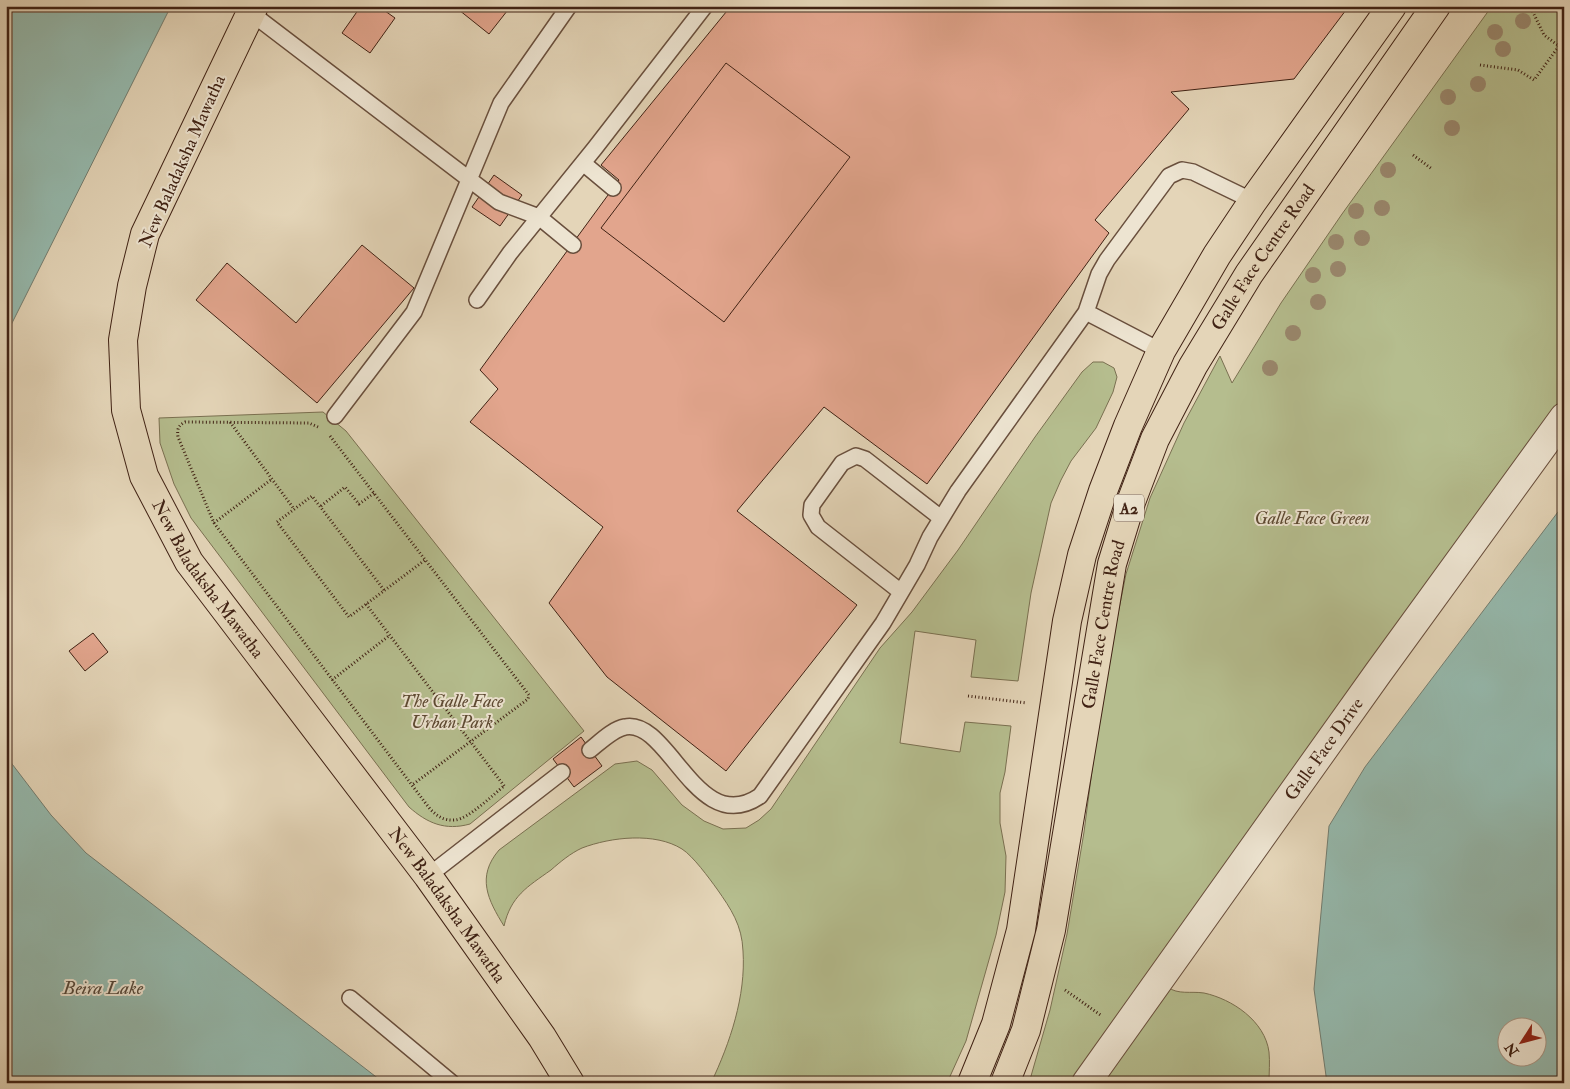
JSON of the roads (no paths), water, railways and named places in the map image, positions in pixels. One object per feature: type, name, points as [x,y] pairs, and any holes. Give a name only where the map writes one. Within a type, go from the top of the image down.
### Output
[{"type":"main road","name":"Galle Face Centre Road","points":[[972,1083],[996,1024],[1020,930],[1067,621],[1082,554],[1102,491],[1161,351],[1218,255],[1253,200],[1392,6]]},
{"type":"main road","name":"Galle Face Centre Road","points":[[1005,1083],[1026,1030],[1051,930],[1112,564],[1131,502],[1155,439],[1193,366],[1249,274],[1436,6]]},
{"type":"main road","name":"New Baladaksha Mawatha","points":[[252,9],[145,234],[132,286],[123,340],[126,410],[144,476],[190,562],[428,876],[542,1037],[570,1083]]},
{"type":"street","name":"Galle Face Drive","points":[[1086,1083],[1378,673],[1564,417]]},
{"type":"lane","points":[[335,416],[414,312],[501,103],[568,6]]},
{"type":"lane","points":[[477,300],[510,253],[705,6]]},
{"type":"lane","points":[[252,9],[499,202],[539,217],[573,245]]},
{"type":"lane","points":[[583,162],[613,188]]},
{"type":"lane","points":[[590,750],[624,727],[636,726],[652,737],[707,797],[722,805],[749,804],[760,796],[883,623],[958,491],[1086,312],[1099,274],[1107,260],[1169,176],[1182,170],[1193,172],[1253,200]]},
{"type":"lane","points":[[1086,312],[1161,351]]},
{"type":"lane","points":[[901,592],[818,527],[811,515],[812,505],[842,463],[856,456],[866,459],[941,518]]},
{"type":"lane","points":[[428,876],[562,772]]},
{"type":"lane","points":[[350,998],[452,1083]]},
{"type":"water","points":[[6,6],[171,6],[6,335]]},
{"type":"water","points":[[1564,504],[1564,1083],[1327,1083],[1314,989],[1329,826],[1365,767]]},
{"type":"water","name":"Beira Lake","points":[[6,756],[51,815],[86,853],[384,1083],[6,1083]]},
{"type":"park label","name":"Galle Face Green","points":[[1312,518]]},
{"type":"park label","name":"The Galle Face Urban Park","points":[[452,711]]}]
